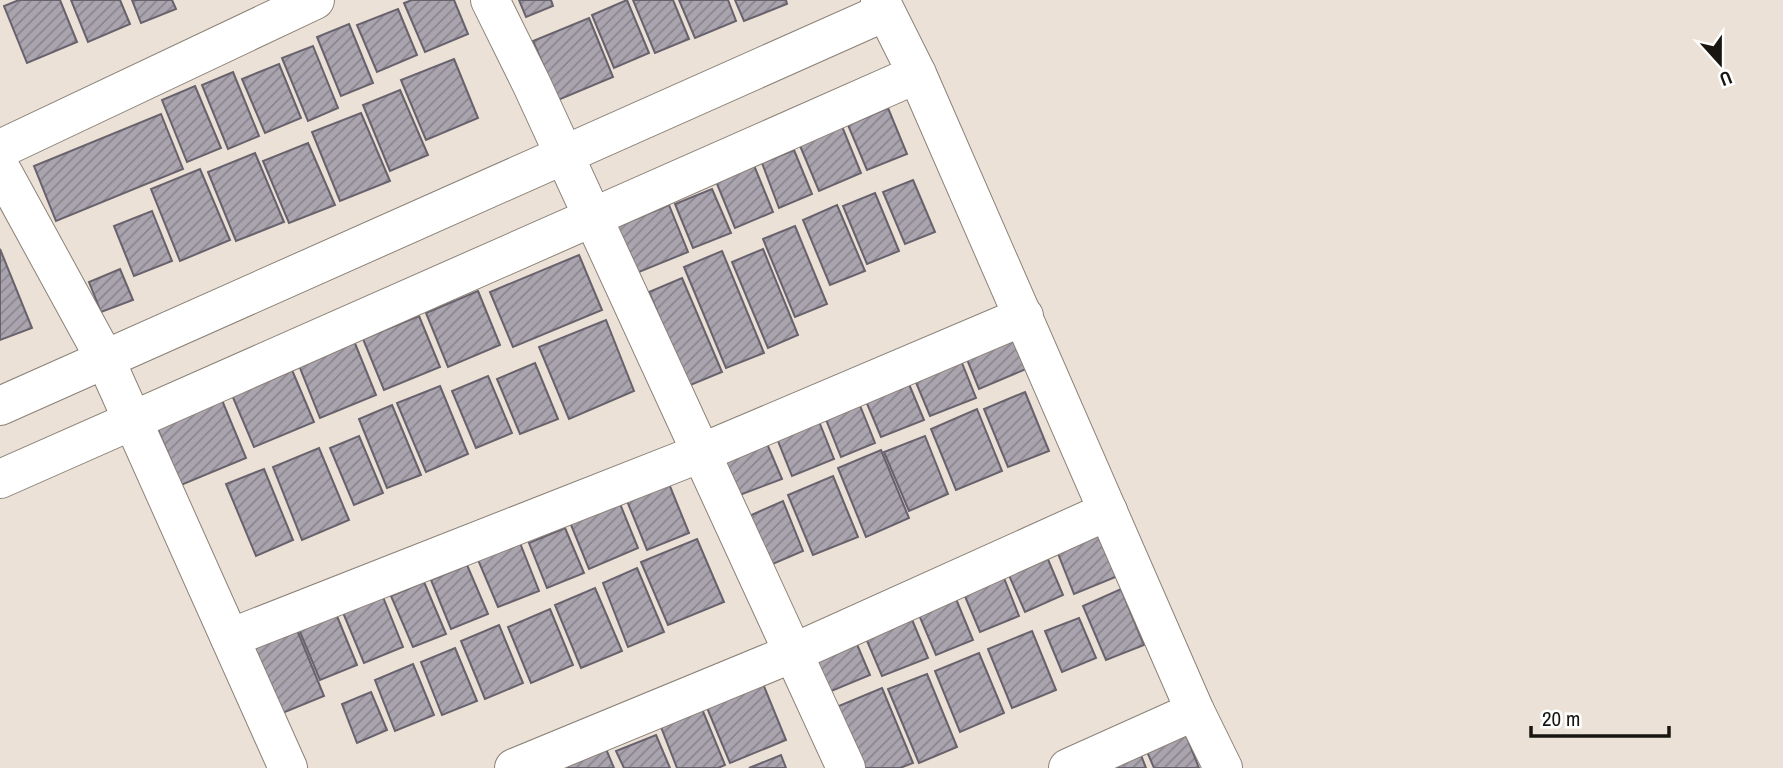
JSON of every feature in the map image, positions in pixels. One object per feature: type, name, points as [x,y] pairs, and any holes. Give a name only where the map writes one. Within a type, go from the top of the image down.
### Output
[{"type":"street","points":[[0,149],[316,0]]},
{"type":"street","points":[[490,0],[564,154],[846,768]]},
{"type":"street","points":[[0,406],[564,154],[882,6],[918,74],[1195,711],[1223,768]]},
{"type":"street","points":[[0,480],[918,74]]},
{"type":"street","points":[[0,167],[105,359],[288,768]]},
{"type":"street","points":[[230,638],[701,453],[1024,316]]},
{"type":"street","points":[[514,768],[793,653],[1108,511]]},
{"type":"street","points":[[1068,768],[1195,711]]},
{"type":"building","points":[[19,0],[60,0],[77,42],[27,63],[4,6]]},
{"type":"building","points":[[71,0],[120,0],[130,24],[88,42]]},
{"type":"building","points":[[132,0],[172,0],[176,9],[141,23]]},
{"type":"building","points":[[412,0],[454,0],[468,34],[425,52],[404,3]]},
{"type":"building","points":[[519,0],[551,0],[553,6],[526,17]]},
{"type":"building","points":[[627,0],[649,53],[614,68],[592,15]]},
{"type":"building","points":[[633,0],[673,0],[689,39],[655,53]]},
{"type":"building","points":[[679,0],[728,0],[736,21],[695,38]]},
{"type":"building","points":[[735,0],[786,0],[787,4],[744,21]]},
{"type":"building","points":[[398,9],[417,55],[377,72],[357,25]]},
{"type":"building","points":[[589,18],[613,77],[558,100],[533,41]]},
{"type":"building","points":[[349,24],[373,83],[341,96],[317,37]]},
{"type":"building","points":[[313,46],[338,108],[308,121],[282,58]]},
{"type":"building","points":[[454,59],[478,118],[426,140],[401,80]]},
{"type":"building","points":[[279,64],[301,118],[265,133],[242,79]]},
{"type":"building","points":[[233,72],[259,136],[228,149],[202,85]]},
{"type":"building","points":[[195,86],[221,148],[187,162],[162,100]]},
{"type":"building","points":[[400,90],[428,155],[390,171],[363,105]]},
{"type":"building","points":[[888,108],[907,154],[867,170],[848,125]]},
{"type":"building","points":[[361,113],[390,181],[340,201],[312,132]]},
{"type":"building","points":[[161,114],[183,169],[56,221],[34,166]]},
{"type":"building","points":[[841,124],[861,173],[819,191],[798,141]]},
{"type":"building","points":[[308,143],[335,205],[289,223],[263,161]]},
{"type":"building","points":[[794,150],[812,194],[779,208],[762,163]]},
{"type":"building","points":[[255,153],[284,222],[236,241],[208,172]]},
{"type":"building","points":[[751,158],[773,212],[735,228],[713,174]]},
{"type":"building","points":[[200,169],[230,240],[180,261],[151,189]]},
{"type":"building","points":[[913,180],[935,232],[905,244],[883,192]]},
{"type":"building","points":[[712,189],[731,233],[693,248],[675,204]]},
{"type":"building","points":[[875,193],[899,251],[867,264],[843,206]]},
{"type":"building","points":[[669,205],[688,252],[629,276],[609,230]]},
{"type":"building","points":[[837,205],[865,271],[830,285],[803,220]]},
{"type":"building","points":[[152,211],[172,261],[134,276],[114,226]]},
{"type":"building","points":[[795,226],[827,304],[795,317],[763,239]]},
{"type":"building","points":[[0,249],[32,328],[0,340]]},
{"type":"building","points":[[763,249],[798,335],[768,348],[732,262]]},
{"type":"building","points":[[722,251],[764,353],[726,368],[684,267]]},
{"type":"building","points":[[579,255],[602,310],[513,347],[490,292]]},
{"type":"building","points":[[120,269],[133,300],[101,312],[89,282]]},
{"type":"building","points":[[682,278],[722,372],[688,386],[649,292]]},
{"type":"building","points":[[478,291],[500,345],[448,367],[426,313]]},
{"type":"building","points":[[419,316],[440,367],[384,390],[363,339]]},
{"type":"building","points":[[606,320],[634,391],[569,419],[539,347]]},
{"type":"building","points":[[1010,333],[1026,369],[979,389],[964,352]]},
{"type":"building","points":[[354,341],[376,395],[320,418],[298,363]]},
{"type":"building","points":[[956,348],[976,398],[930,416],[910,368]]},
{"type":"building","points":[[535,363],[558,419],[520,434],[497,379]]},
{"type":"building","points":[[292,370],[314,422],[254,447],[232,395]]},
{"type":"building","points":[[488,376],[512,433],[476,448],[452,391]]},
{"type":"building","points":[[906,377],[924,420],[881,437],[863,394]]},
{"type":"building","points":[[440,386],[468,454],[426,472],[397,403]]},
{"type":"building","points":[[1025,392],[1049,451],[1008,467],[984,409]]},
{"type":"building","points":[[219,393],[246,458],[181,485],[154,420]]},
{"type":"building","points":[[857,398],[875,443],[841,457],[823,412]]},
{"type":"building","points":[[392,405],[421,475],[387,488],[359,419]]},
{"type":"building","points":[[814,409],[834,459],[792,476],[772,426]]},
{"type":"building","points":[[977,409],[1002,471],[956,490],[931,429]]},
{"type":"building","points":[[762,432],[782,479],[737,496],[718,450]]},
{"type":"building","points":[[359,436],[383,493],[354,505],[330,448]]},
{"type":"building","points":[[925,436],[948,494],[909,511],[884,452]]},
{"type":"building","points":[[319,448],[349,520],[302,540],[273,467]]},
{"type":"building","points":[[881,450],[909,518],[866,537],[838,468]]},
{"type":"building","points":[[264,469],[293,540],[256,556],[226,484]]},
{"type":"building","points":[[833,476],[858,537],[813,555],[788,495]]},
{"type":"building","points":[[667,479],[689,533],[647,550],[625,496]]},
{"type":"building","points":[[616,494],[638,548],[589,569],[567,515]]},
{"type":"building","points":[[783,501],[803,551],[768,566],[747,517]]},
{"type":"building","points":[[565,528],[584,573],[547,588],[529,543]]},
{"type":"building","points":[[1101,534],[1118,576],[1074,594],[1057,551]]},
{"type":"building","points":[[518,538],[539,591],[498,607],[476,555]]},
{"type":"building","points":[[697,539],[724,602],[668,625],[641,562]]},
{"type":"building","points":[[1047,557],[1063,595],[1025,612],[1008,573]]},
{"type":"building","points":[[467,565],[488,614],[451,629],[431,580]]},
{"type":"building","points":[[637,568],[664,632],[628,647],[603,583]]},
{"type":"building","points":[[1004,578],[1019,616],[980,632],[964,594]]},
{"type":"building","points":[[424,582],[446,634],[413,647],[391,596]]},
{"type":"building","points":[[379,587],[403,647],[364,663],[339,603]]},
{"type":"building","points":[[595,588],[622,651],[581,668],[555,605]]},
{"type":"building","points":[[1121,589],[1144,645],[1106,660],[1083,606]]},
{"type":"building","points":[[956,599],[973,640],[936,655],[919,615]]},
{"type":"building","points":[[332,604],[357,665],[320,680],[295,620]]},
{"type":"building","points":[[550,609],[573,665],[531,683],[508,627]]},
{"type":"building","points":[[908,610],[928,658],[882,676],[862,629]]},
{"type":"building","points":[[1079,618],[1096,658],[1062,672],[1045,631]]},
{"type":"building","points":[[295,625],[324,696],[280,714],[250,644]]},
{"type":"building","points":[[499,625],[523,683],[485,699],[461,641]]},
{"type":"building","points":[[1032,631],[1056,690],[1012,708],[988,649]]},
{"type":"building","points":[[853,635],[870,675],[829,692],[813,652]]},
{"type":"building","points":[[455,648],[477,701],[442,715],[421,662]]},
{"type":"building","points":[[979,653],[1004,713],[960,732],[935,671]]},
{"type":"building","points":[[413,664],[434,715],[395,731],[375,680]]},
{"type":"building","points":[[927,674],[957,747],[919,763],[888,689]]},
{"type":"building","points":[[761,679],[786,740],[730,763],[705,703]]},
{"type":"building","points":[[882,688],[913,763],[900,768],[858,768],[834,708]]},
{"type":"building","points":[[371,692],[387,730],[357,743],[342,704]]},
{"type":"building","points":[[702,709],[725,765],[718,768],[677,768],[661,727]]},
{"type":"building","points":[[1182,725],[1199,768],[1154,768],[1143,742]]},
{"type":"building","points":[[656,735],[670,768],[624,768],[616,751]]},
{"type":"building","points":[[606,749],[614,768],[564,766]]},
{"type":"building","points":[[1139,750],[1146,768],[1094,768]]},
{"type":"building","points":[[781,755],[786,768],[749,768]]}]
